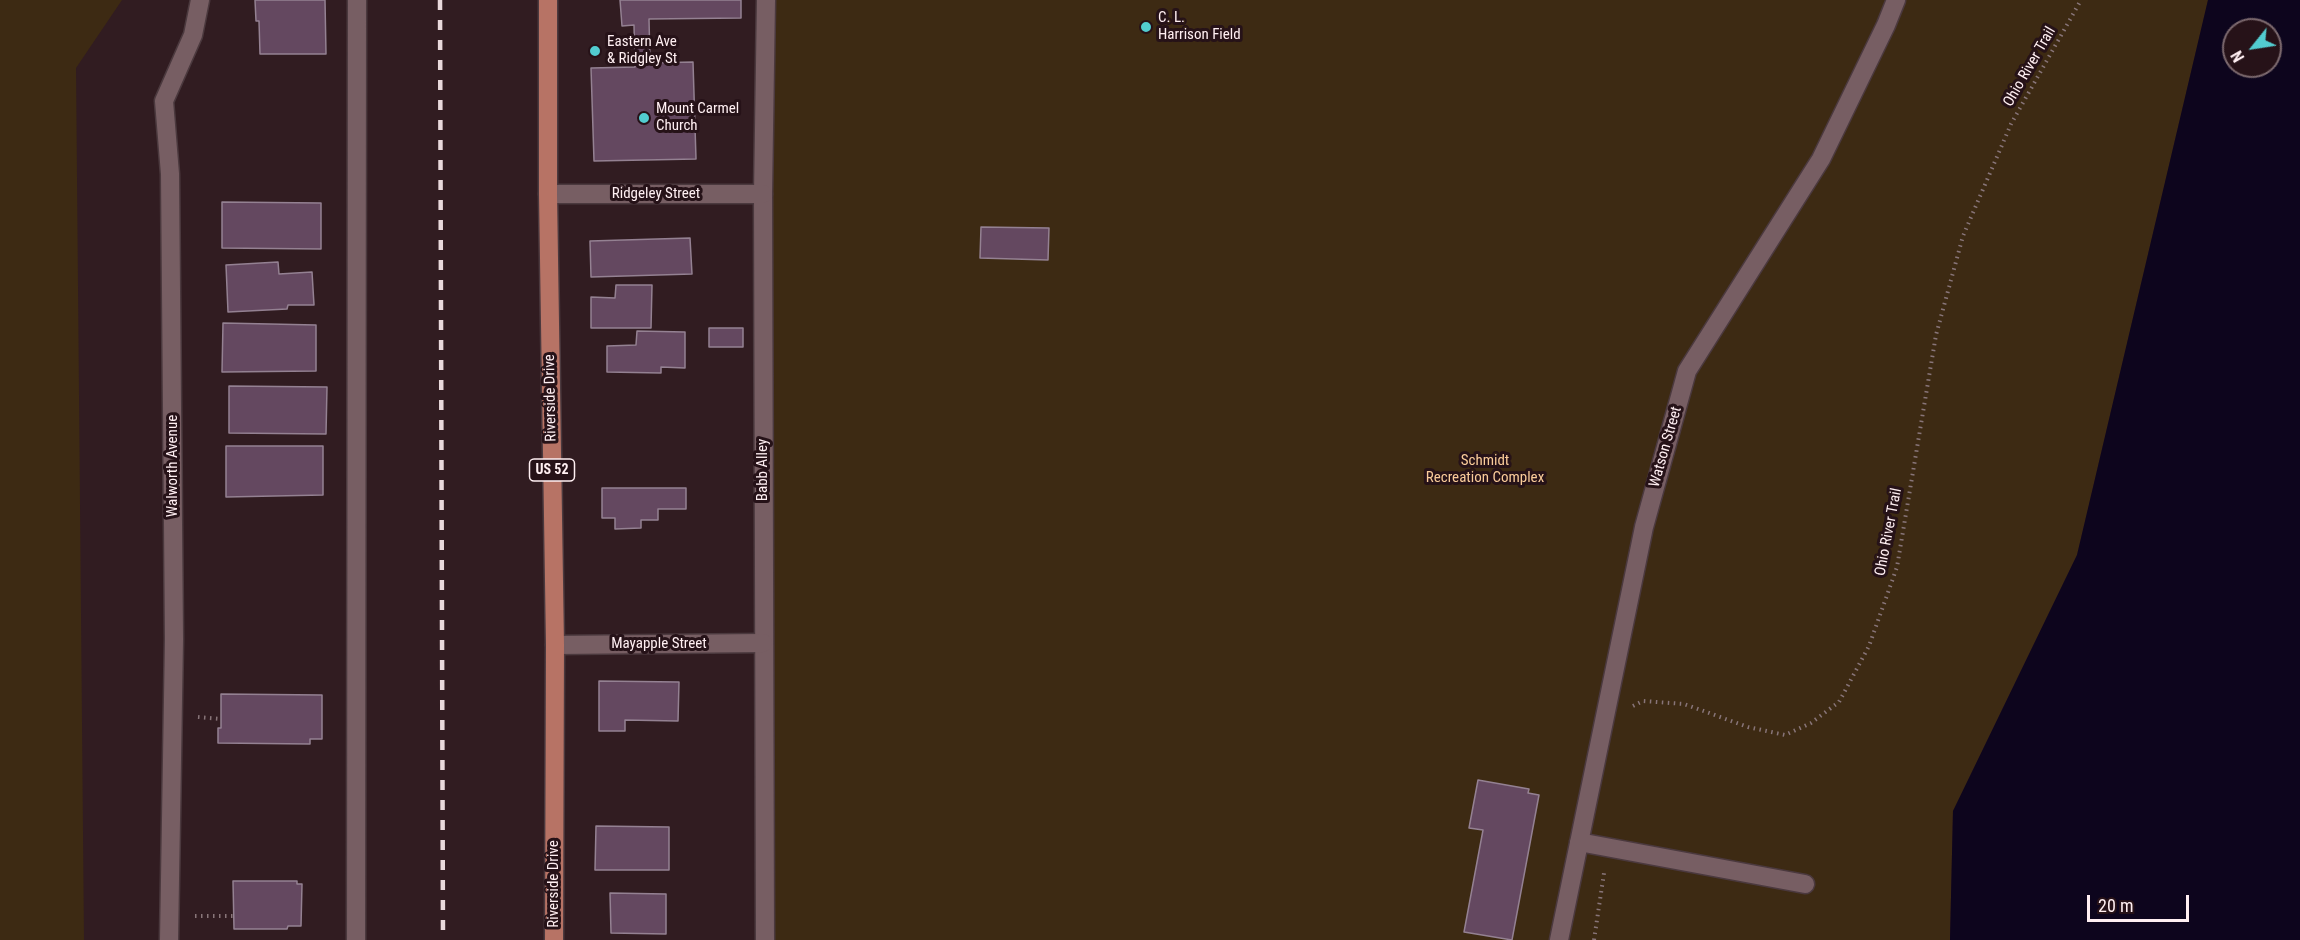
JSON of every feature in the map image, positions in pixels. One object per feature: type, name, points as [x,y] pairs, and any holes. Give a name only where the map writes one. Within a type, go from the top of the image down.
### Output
[{"type":"main road","name":"Riverside Drive","points":[[548,0],[548,194],[555,645],[554,940]]},
{"type":"street","name":"Walworth Avenue","points":[[169,940],[174,627],[170,174],[164,101],[193,35],[200,0]]},
{"type":"street","points":[[356,940],[357,0]]},
{"type":"street","name":"Babb Alley","points":[[765,940],[763,194],[766,0]]},
{"type":"street","name":"Watson Street","points":[[1558,940],[1644,527],[1687,371],[1821,159],[1887,25],[1896,0]]},
{"type":"street","name":"Ridgeley Street","points":[[548,194],[763,194]]},
{"type":"street","name":"Mayapple Street","points":[[555,645],[763,643]]},
{"type":"street","points":[[1579,842],[1805,884]]},
{"type":"path","name":"Ohio River Trail","points":[[1625,711],[1643,701],[1684,704],[1748,727],[1785,735],[1811,723],[1839,702],[1869,646],[1897,567],[1936,335],[1963,236],[2011,124],[2081,0]]},
{"type":"path","points":[[1594,940],[1608,847]]},
{"type":"path","points":[[169,913],[234,916]]},
{"type":"green space","points":[[0,0],[122,0],[76,68],[84,940],[0,940]]},
{"type":"green space","name":"Schmidt Recreation Complex","points":[[766,0],[2208,0],[2077,555],[1953,811],[1950,940],[765,940]]},
{"type":"shaded area","points":[[2208,0],[2300,0],[2300,940],[1950,940],[1953,811],[2077,555]]},
{"type":"building","points":[[255,0],[325,0],[326,54],[260,54],[259,21],[256,21]]},
{"type":"building","name":"Mount Carmel Church","points":[[620,0],[741,0],[741,18],[649,19],[650,63],[693,62],[696,159],[594,161],[591,68],[635,67],[634,25],[622,26]]},
{"type":"building","points":[[222,202],[321,203],[321,249],[222,248]]},
{"type":"building","points":[[981,227],[1049,228],[1048,260],[980,258]]},
{"type":"building","points":[[690,238],[692,274],[591,277],[590,241]]},
{"type":"building","points":[[278,262],[279,274],[312,272],[314,305],[288,305],[287,309],[228,312],[226,265]]},
{"type":"building","points":[[616,285],[652,285],[651,328],[591,328],[591,297],[615,298]]},
{"type":"building","points":[[223,323],[316,325],[316,371],[222,372]]},
{"type":"building","points":[[709,328],[743,328],[743,347],[709,347]]},
{"type":"building","points":[[637,331],[685,332],[685,368],[661,367],[661,373],[607,372],[607,346],[636,345]]},
{"type":"building","points":[[229,386],[327,387],[326,434],[229,433]]},
{"type":"building","points":[[226,446],[323,446],[323,495],[226,497]]},
{"type":"building","points":[[602,488],[686,488],[686,509],[658,509],[658,520],[641,520],[641,528],[615,529],[615,518],[602,518]]},
{"type":"building","points":[[599,681],[679,682],[678,721],[625,720],[625,731],[599,731]]},
{"type":"building","points":[[221,694],[322,695],[322,739],[310,739],[310,744],[218,743],[218,728],[221,728]]},
{"type":"building","points":[[1478,780],[1529,789],[1528,793],[1539,795],[1512,940],[1464,932],[1483,830],[1469,828]]},
{"type":"building","points":[[596,826],[669,827],[669,870],[595,870]]},
{"type":"building","points":[[233,881],[297,881],[297,884],[302,884],[301,926],[288,926],[287,929],[234,929]]},
{"type":"building","points":[[610,893],[666,894],[666,934],[611,933]]},
{"type":"railway","points":[[440,0],[443,940]]},
{"type":"place","name":"C. L. Harrison Field","points":[[1146,27]]},
{"type":"place","name":"Eastern Ave & Ridgley St","points":[[595,51]]},
{"type":"place","name":"Mount Carmel Church","points":[[644,118]]}]
